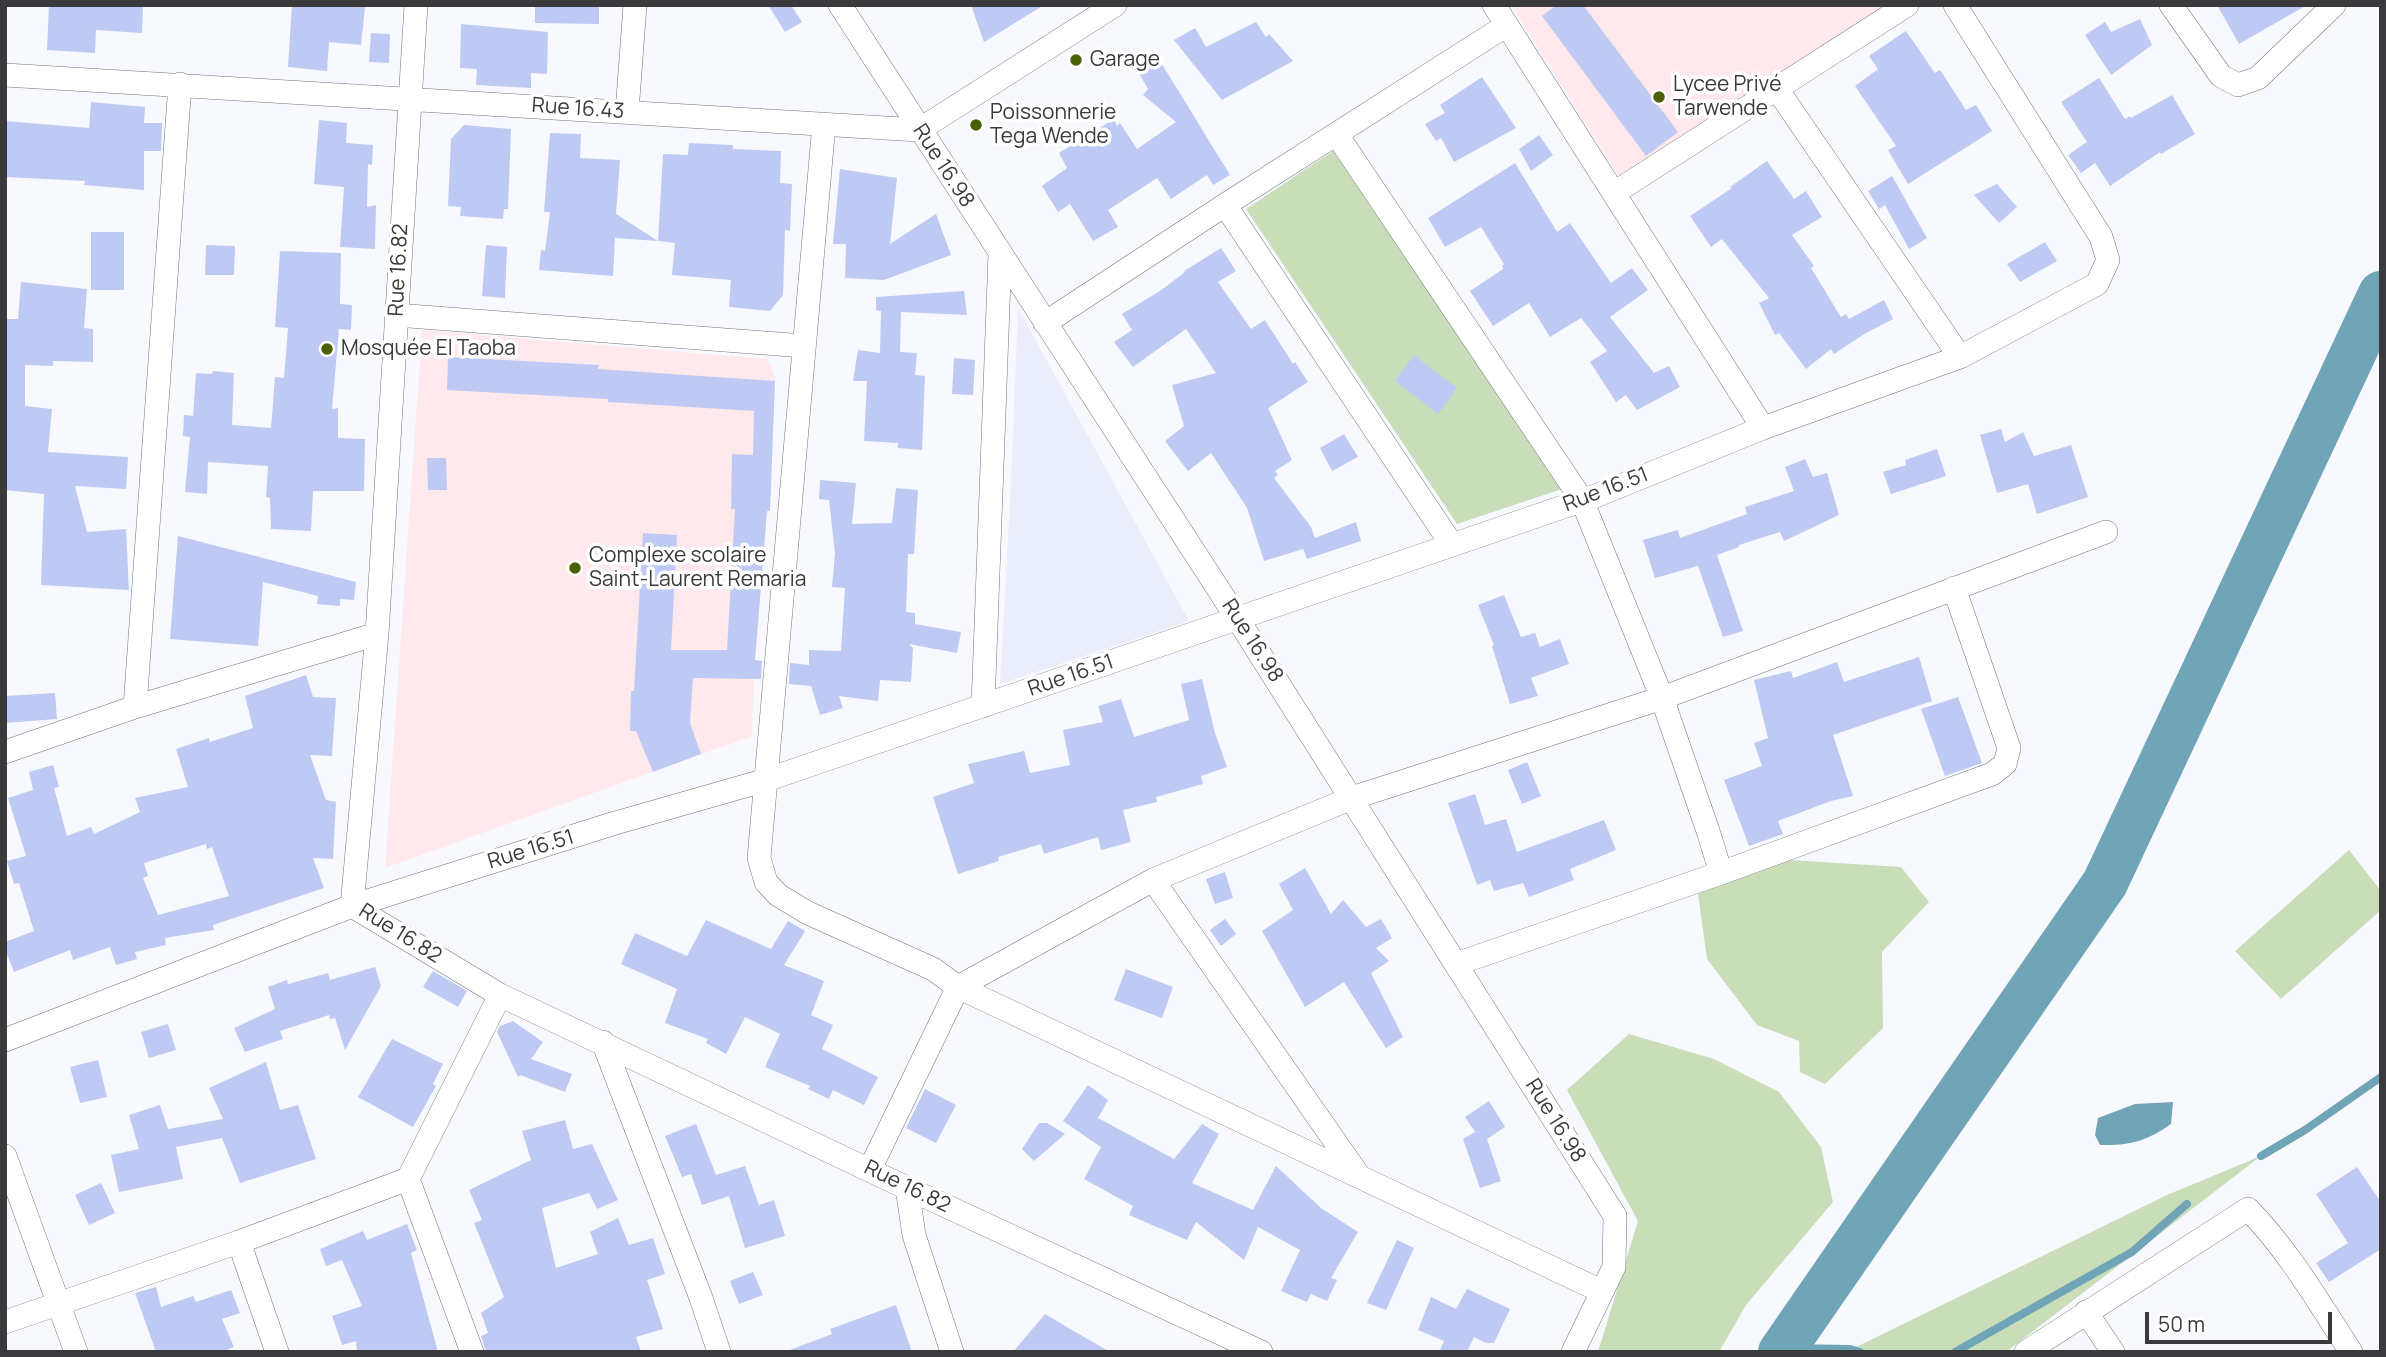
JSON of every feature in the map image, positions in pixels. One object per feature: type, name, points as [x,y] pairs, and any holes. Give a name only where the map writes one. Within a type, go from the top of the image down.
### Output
[{"type":"street","name":"Rue 16.82","points":[[416,5],[377,634],[352,906],[500,995],[906,1188],[1261,1352]]},
{"type":"street","points":[[627,112],[635,5]]},
{"type":"street","name":"Rue 16.98","points":[[840,5],[1237,618],[1615,1216],[1614,1267],[1573,1352]]},
{"type":"street","points":[[919,130],[1115,5]]},
{"type":"street","points":[[1494,5],[1763,428]]},
{"type":"street","points":[[1614,193],[1908,5]]},
{"type":"street","name":"Rue 16.51","points":[[5,1040],[352,906],[612,824],[766,780],[1582,500],[1763,428],[1961,356],[2097,284],[2108,260],[2101,237],[1955,5]]},
{"type":"street","points":[[2171,5],[2221,76],[2238,85],[2258,78],[2334,5]]},
{"type":"street","points":[[1045,323],[1507,25]]},
{"type":"street","name":"Rue 16.43","points":[[5,75],[919,130]]},
{"type":"street","points":[[135,707],[180,84]]},
{"type":"street","points":[[1777,89],[1961,356]]},
{"type":"street","points":[[824,124],[759,858],[766,882],[778,895],[808,913],[933,969],[958,987],[1601,1291]]},
{"type":"street","points":[[1337,135],[1582,500],[1661,698],[1713,843],[1721,873]]},
{"type":"street","points":[[1225,205],[1452,545]]},
{"type":"street","points":[[983,706],[1000,253]]},
{"type":"street","points":[[396,315],[804,346]]},
{"type":"street","points":[[870,1169],[958,987],[1153,880],[1352,798],[1661,698],[2106,532]]},
{"type":"street","points":[[1456,964],[1721,873],[1992,774],[2005,764],[2009,748],[1954,588]]},
{"type":"street","points":[[5,752],[135,707],[377,634]]},
{"type":"street","points":[[1153,880],[1359,1175]]},
{"type":"street","points":[[5,1322],[239,1242],[408,1179],[500,995]]},
{"type":"street","points":[[603,1042],[719,1352]]},
{"type":"street","points":[[5,1156],[76,1352]]},
{"type":"street","points":[[408,1179],[472,1352]]},
{"type":"street","points":[[906,1188],[914,1235],[952,1352]]},
{"type":"street","points":[[2026,1352],[2248,1209],[2285,1252],[2351,1352]]},
{"type":"street","points":[[239,1242],[277,1352]]},
{"type":"street","points":[[2086,1312],[2113,1352]]},
{"type":"shaded area","name":"Lycee Privé Tarwende","points":[[1511,5],[1889,5],[1621,180]]},
{"type":"shaded area","points":[[1018,308],[1189,621],[1000,684],[1011,482]]},
{"type":"shaded area","points":[[422,330],[767,359],[775,376],[770,511],[766,519],[752,736],[385,868]]},
{"type":"green space","points":[[1333,151],[1562,489],[1457,524],[1246,209]]},
{"type":"green space","points":[[2349,850],[2381,891],[2381,910],[2281,999],[2235,951]]},
{"type":"green space","points":[[1775,859],[1901,867],[1929,902],[1882,952],[1883,1028],[1825,1084],[1800,1072],[1799,1041],[1757,1025],[1707,959],[1698,894]]},
{"type":"green space","points":[[1629,1034],[1714,1059],[1779,1092],[1821,1147],[1833,1202],[1746,1305],[1719,1352],[1598,1352],[1638,1221],[1567,1090]]},
{"type":"green space","points":[[2261,1156],[2006,1352],[1846,1352],[2167,1195]]},
{"type":"water","points":[[2173,1102],[2171,1124],[2162,1130],[2137,1141],[2120,1145],[2100,1145],[2095,1135],[2098,1118],[2135,1104]]},
{"type":"building","points":[[49,5],[143,5],[142,33],[96,30],[95,53],[47,50]]},
{"type":"building","points":[[292,5],[365,7],[361,45],[329,42],[327,71],[288,67]]},
{"type":"building","points":[[535,5],[599,5],[599,24],[535,23]]},
{"type":"building","points":[[768,5],[791,5],[802,22],[785,32]]},
{"type":"building","points":[[971,5],[1044,5],[984,42]]},
{"type":"building","points":[[1557,5],[1583,5],[1678,132],[1646,156],[1542,16]]},
{"type":"building","points":[[2217,5],[2307,5],[2239,44]]},
{"type":"building","points":[[2140,19],[2152,45],[2111,75],[2085,35],[2105,22],[2111,32]]},
{"type":"building","points":[[1256,22],[1266,37],[1269,34],[1293,61],[1222,100],[1174,40],[1195,28],[1206,47]]},
{"type":"building","points":[[461,24],[548,32],[547,74],[531,73],[531,88],[476,85],[477,69],[460,68]]},
{"type":"building","points":[[1906,31],[1935,73],[1940,70],[1966,110],[1976,105],[1992,131],[1908,184],[1888,150],[1896,146],[1855,86],[1878,69],[1869,56]]},
{"type":"building","points":[[371,33],[390,34],[389,63],[369,62]]},
{"type":"building","points":[[1157,56],[1230,175],[1213,185],[1207,175],[1171,199],[1157,178],[1108,210],[1118,227],[1093,241],[1070,204],[1058,212],[1042,186],[1067,168],[1059,153],[1114,119],[1117,126],[1120,123],[1137,149],[1176,122],[1143,95],[1148,89],[1136,68]]},
{"type":"building","points":[[1482,77],[1516,128],[1454,162],[1441,138],[1436,141],[1425,124],[1445,113],[1440,105]]},
{"type":"building","points":[[2099,78],[2125,119],[2172,95],[2195,134],[2161,154],[2160,152],[2110,186],[2095,163],[2081,173],[2068,155],[2087,142],[2061,102]]},
{"type":"building","points":[[91,102],[145,107],[144,123],[162,123],[161,151],[144,151],[144,190],[84,185],[85,181],[5,177],[5,121],[89,128]]},
{"type":"building","points":[[319,120],[347,123],[346,143],[373,145],[372,165],[368,164],[367,207],[376,205],[375,249],[340,247],[344,187],[314,184]]},
{"type":"building","points":[[464,125],[511,129],[508,209],[504,209],[503,219],[460,216],[461,207],[448,206],[451,139]]},
{"type":"building","points":[[550,133],[581,134],[580,158],[620,160],[616,214],[658,241],[615,238],[613,276],[539,270],[541,250],[545,251],[550,212],[544,212]]},
{"type":"building","points":[[1539,135],[1553,155],[1531,171],[1519,149]]},
{"type":"building","points":[[689,143],[733,145],[733,149],[781,151],[780,183],[792,184],[790,231],[785,230],[783,295],[770,311],[729,307],[731,280],[672,275],[675,243],[658,241],[663,154],[688,155]]},
{"type":"building","points":[[1767,161],[1794,199],[1806,191],[1822,217],[1792,235],[1814,266],[1811,268],[1841,317],[1846,314],[1849,319],[1884,300],[1893,319],[1834,354],[1831,349],[1806,369],[1779,333],[1775,335],[1759,303],[1769,298],[1722,239],[1711,247],[1690,216]]},
{"type":"building","points":[[1515,163],[1557,232],[1570,223],[1611,283],[1632,268],[1648,290],[1610,317],[1654,373],[1669,366],[1680,387],[1637,410],[1626,395],[1616,402],[1590,362],[1607,351],[1581,318],[1550,337],[1529,303],[1493,326],[1470,291],[1503,269],[1504,264],[1481,227],[1445,247],[1428,218]]},
{"type":"building","points":[[840,169],[897,178],[890,244],[936,214],[951,255],[884,280],[845,278],[846,244],[833,244]]},
{"type":"building","points":[[1892,176],[1927,238],[1909,249],[1885,205],[1879,209],[1868,191]]},
{"type":"building","points":[[1997,184],[2017,207],[1999,223],[1974,195]]},
{"type":"building","points":[[91,232],[124,232],[124,290],[91,290]]},
{"type":"building","points":[[2045,242],[2057,261],[2020,282],[2007,264]]},
{"type":"building","points":[[206,245],[235,246],[234,275],[205,275]]},
{"type":"building","points":[[486,245],[507,247],[505,298],[482,296]]},
{"type":"building","points":[[1221,248],[1236,271],[1218,282],[1251,329],[1265,320],[1308,382],[1268,408],[1292,460],[1275,471],[1278,475],[1274,478],[1311,527],[1315,538],[1356,522],[1361,541],[1307,559],[1303,549],[1264,561],[1247,508],[1211,453],[1188,471],[1165,441],[1184,426],[1172,385],[1216,373],[1186,329],[1133,367],[1114,342],[1132,330],[1122,314]]},
{"type":"building","points":[[280,251],[341,253],[340,304],[352,305],[351,330],[339,329],[332,409],[338,408],[338,438],[365,439],[364,491],[313,491],[311,531],[271,529],[270,498],[266,497],[268,466],[208,462],[207,494],[185,492],[190,437],[183,436],[184,415],[193,416],[196,373],[234,373],[232,425],[271,428],[275,377],[284,378],[288,328],[275,327]]},
{"type":"building","points":[[21,282],[87,289],[84,328],[93,329],[93,362],[53,361],[53,366],[25,365],[25,406],[52,409],[48,452],[128,457],[126,489],[75,486],[87,532],[126,529],[129,590],[41,585],[44,494],[5,490],[5,319],[18,319]]},
{"type":"building","points":[[964,291],[967,315],[901,312],[900,352],[917,353],[915,375],[925,376],[922,450],[898,448],[898,443],[864,441],[867,381],[853,381],[858,350],[880,353],[881,311],[876,310],[876,297]]},
{"type":"building","points":[[1414,355],[1457,388],[1438,414],[1395,381]]},
{"type":"building","points":[[448,357],[599,365],[598,369],[775,381],[770,511],[767,511],[755,660],[762,661],[761,679],[693,678],[690,723],[701,754],[653,772],[636,731],[630,731],[643,533],[677,535],[671,650],[727,650],[735,509],[731,509],[732,454],[753,455],[754,411],[447,390]]},
{"type":"building","points":[[954,358],[975,360],[973,395],[952,394]]},
{"type":"building","points":[[2001,429],[2005,442],[2023,432],[2034,456],[2071,445],[2088,497],[2037,514],[2028,484],[1997,493],[1980,435]]},
{"type":"building","points":[[1344,434],[1358,457],[1332,471],[1320,448]]},
{"type":"building","points":[[1937,449],[1946,476],[1891,494],[1883,472],[1906,465],[1905,460]]},
{"type":"building","points":[[427,458],[446,458],[447,490],[428,490]]},
{"type":"building","points":[[1805,459],[1813,477],[1827,473],[1839,515],[1784,541],[1780,532],[1717,555],[1743,631],[1723,637],[1698,566],[1655,578],[1643,540],[1678,530],[1680,538],[1747,514],[1745,507],[1794,491],[1785,467]]},
{"type":"building","points":[[820,480],[856,483],[852,524],[892,523],[896,488],[918,490],[914,554],[908,554],[906,612],[915,613],[915,624],[961,632],[957,653],[909,644],[913,648],[911,682],[880,680],[878,701],[839,696],[843,708],[820,715],[811,686],[789,684],[789,680],[790,663],[809,665],[809,650],[841,651],[845,588],[832,587],[835,553],[829,500],[819,499]]},
{"type":"building","points":[[178,536],[356,582],[354,600],[340,599],[340,606],[317,604],[318,596],[263,582],[258,646],[170,639]]},
{"type":"building","points":[[1504,595],[1521,637],[1535,633],[1540,647],[1560,639],[1569,664],[1531,678],[1538,696],[1510,704],[1492,646],[1494,645],[1478,605]]},
{"type":"building","points":[[1919,657],[1932,701],[1833,735],[1853,796],[1831,801],[1778,821],[1783,834],[1749,846],[1724,780],[1762,766],[1754,743],[1768,738],[1754,680],[1791,671],[1793,678],[1837,662],[1844,682]]},
{"type":"building","points":[[306,675],[313,697],[336,698],[332,756],[310,755],[326,800],[336,802],[333,859],[313,858],[324,888],[213,925],[214,930],[165,938],[166,945],[135,952],[137,959],[116,965],[110,947],[73,960],[70,950],[14,972],[5,942],[34,931],[19,883],[14,884],[7,861],[26,856],[8,798],[33,790],[29,772],[53,765],[59,787],[54,788],[67,836],[91,827],[94,834],[140,812],[135,798],[188,787],[176,749],[209,738],[210,742],[253,728],[245,696]],"holes":[[[206,844],[207,849],[212,847],[229,896],[158,915],[143,878],[148,876],[144,863]]]},
{"type":"building","points":[[1202,679],[1215,733],[1227,767],[1201,776],[1203,784],[1156,797],[1157,802],[1123,810],[1131,842],[1101,850],[1098,837],[1044,854],[1041,844],[998,857],[999,861],[958,874],[933,797],[974,783],[968,764],[1024,751],[1030,773],[1070,765],[1063,730],[1103,722],[1098,706],[1121,699],[1134,737],[1189,720],[1181,684]]},
{"type":"building","points":[[55,693],[57,719],[5,723],[5,696]]},
{"type":"building","points":[[1958,697],[1982,763],[1945,776],[1921,709]]},
{"type":"building","points":[[1527,762],[1541,796],[1522,804],[1508,770]]},
{"type":"building","points":[[1475,794],[1485,825],[1506,819],[1517,852],[1604,820],[1616,850],[1570,869],[1574,880],[1529,897],[1523,883],[1494,891],[1490,880],[1477,885],[1448,803]]},
{"type":"building","points":[[1305,868],[1331,914],[1343,900],[1366,927],[1381,919],[1392,938],[1376,948],[1389,961],[1371,973],[1403,1037],[1386,1048],[1344,982],[1305,1007],[1262,931],[1293,910],[1279,884]]},
{"type":"building","points":[[1225,872],[1233,898],[1215,904],[1206,879]]},
{"type":"building","points":[[1225,919],[1236,934],[1221,946],[1210,930]]},
{"type":"building","points":[[706,920],[771,949],[788,921],[805,931],[784,965],[824,981],[811,1015],[833,1025],[822,1049],[878,1077],[864,1105],[833,1090],[829,1099],[808,1089],[810,1086],[765,1067],[780,1034],[745,1017],[726,1054],[706,1043],[708,1039],[665,1023],[677,989],[621,964],[635,933],[687,956]]},
{"type":"building","points":[[375,967],[381,986],[345,1050],[335,1018],[330,1019],[329,1015],[280,1031],[283,1039],[245,1052],[234,1028],[275,1009],[268,987],[287,980],[288,984],[328,973],[330,980]]},
{"type":"building","points":[[1126,969],[1173,987],[1162,1018],[1114,1000]]},
{"type":"building","points":[[433,971],[467,991],[458,1007],[423,987]]},
{"type":"building","points":[[513,1021],[543,1042],[531,1059],[572,1074],[565,1092],[520,1075],[518,1077],[497,1032],[500,1026]]},
{"type":"building","points":[[168,1024],[176,1050],[149,1058],[141,1032]]},
{"type":"building","points":[[392,1039],[443,1064],[433,1084],[436,1086],[413,1127],[358,1097]]},
{"type":"building","points":[[98,1060],[107,1097],[80,1103],[70,1067]]},
{"type":"building","points":[[266,1062],[280,1110],[298,1105],[316,1159],[240,1183],[222,1138],[176,1147],[183,1179],[119,1192],[111,1155],[139,1149],[129,1115],[160,1105],[168,1129],[223,1119],[209,1088]]},
{"type":"building","points":[[1088,1085],[1108,1100],[1098,1118],[1174,1159],[1202,1124],[1219,1134],[1192,1183],[1253,1210],[1276,1166],[1321,1208],[1358,1232],[1331,1278],[1337,1280],[1327,1301],[1311,1294],[1307,1302],[1281,1291],[1300,1250],[1258,1227],[1244,1260],[1196,1222],[1187,1240],[1129,1215],[1133,1206],[1084,1179],[1101,1147],[1063,1121]]},
{"type":"building","points":[[925,1089],[956,1105],[936,1143],[906,1128]]},
{"type":"building","points":[[1489,1101],[1505,1127],[1487,1139],[1501,1181],[1480,1188],[1463,1139],[1475,1132],[1465,1117]]},
{"type":"building","points":[[565,1120],[573,1149],[592,1144],[618,1200],[597,1209],[589,1193],[542,1208],[556,1268],[598,1254],[590,1232],[618,1218],[629,1245],[653,1238],[665,1274],[647,1280],[663,1329],[636,1337],[641,1352],[486,1352],[481,1336],[488,1333],[481,1313],[504,1297],[474,1223],[482,1220],[469,1190],[531,1160],[522,1131]]},
{"type":"building","points":[[1039,1123],[1047,1123],[1065,1134],[1034,1161],[1022,1149]]},
{"type":"building","points":[[696,1124],[716,1175],[745,1166],[759,1205],[774,1200],[785,1236],[745,1248],[729,1196],[702,1205],[691,1174],[682,1177],[665,1136]]},
{"type":"building","points":[[2357,1167],[2381,1202],[2381,1249],[2329,1282],[2316,1263],[2348,1243],[2316,1194]]},
{"type":"building","points":[[101,1183],[115,1213],[89,1225],[75,1195]]},
{"type":"building","points":[[407,1224],[417,1250],[411,1253],[438,1352],[357,1352],[356,1341],[342,1345],[332,1316],[362,1306],[342,1260],[326,1266],[320,1249],[363,1231],[367,1240]]},
{"type":"building","points":[[1397,1240],[1414,1248],[1386,1310],[1367,1303]]},
{"type":"building","points":[[753,1272],[763,1295],[739,1304],[730,1281]]},
{"type":"building","points":[[156,1287],[161,1307],[193,1296],[196,1302],[231,1290],[240,1313],[222,1319],[234,1347],[221,1352],[156,1352],[135,1293]]},
{"type":"building","points":[[1467,1289],[1510,1309],[1494,1343],[1486,1343],[1474,1337],[1467,1352],[1439,1352],[1444,1341],[1418,1330],[1431,1297],[1456,1309]]},
{"type":"building","points":[[896,1305],[912,1352],[790,1352],[832,1334],[830,1329]]},
{"type":"building","points":[[1045,1314],[1072,1330],[1110,1352],[1013,1352]]},
{"type":"waterway","points":[[1781,1352],[2105,883],[2381,294]]},
{"type":"waterway","points":[[2261,1156],[2305,1130],[2381,1077]]},
{"type":"waterway","points":[[1955,1352],[2132,1252],[2187,1204]]},
{"type":"waterway","points":[[1784,1348],[1850,1349],[1860,1352]]},
{"type":"place","name":"Garage","points":[[1076,60]]},
{"type":"place","name":"Lycee Privé Tarwende","points":[[1659,97]]},
{"type":"place","name":"Poissonnerie Tega Wende","points":[[976,125]]},
{"type":"place","name":"Mosquée El Taoba","points":[[327,349]]},
{"type":"place","name":"Complexe scolaire Saint-Laurent Remaria","points":[[575,568]]}]
